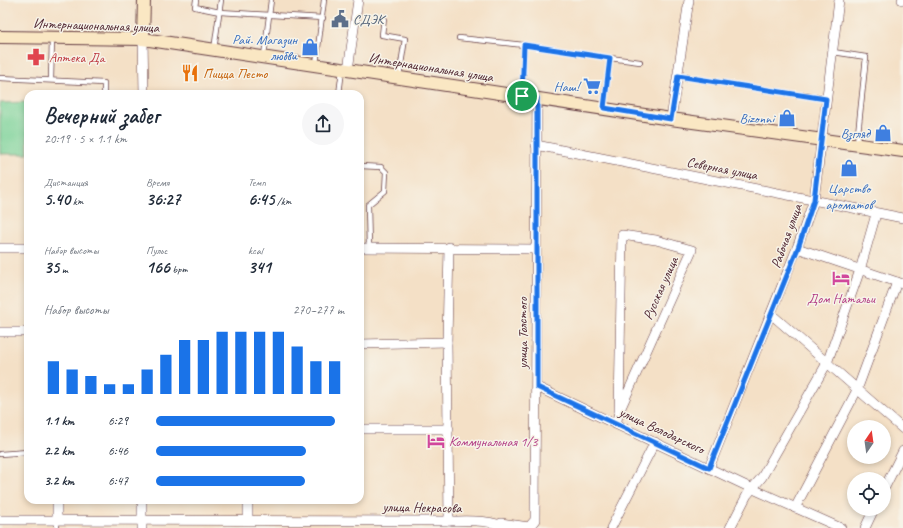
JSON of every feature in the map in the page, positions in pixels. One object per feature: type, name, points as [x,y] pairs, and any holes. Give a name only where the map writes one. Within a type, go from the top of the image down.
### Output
[{"type":"main road","points":[[144,0],[144,39]]},
{"type":"main road","name":"Интернациональная улица","points":[[0,37],[144,39],[671,119],[903,151]]},
{"type":"street","points":[[345,69],[358,0]]},
{"type":"street","points":[[671,119],[689,0]]},
{"type":"street","name":"Рабочая улица","points":[[709,468],[798,248],[814,200],[839,0]]},
{"type":"street","points":[[144,39],[144,90]]},
{"type":"street","name":"улица Толстого","points":[[496,526],[529,527],[535,520],[537,387],[537,98]]},
{"type":"street","name":"Северная улица","points":[[536,145],[814,200],[876,214],[903,218]]},
{"type":"street","points":[[730,528],[747,495],[762,477],[827,363],[860,270],[876,214]]},
{"type":"street","name":"Русская улица","points":[[616,424],[619,412],[692,250],[656,240],[622,235],[619,412]]},
{"type":"street","points":[[0,248],[24,248]]},
{"type":"street","points":[[365,248],[536,248]]},
{"type":"street","points":[[449,248],[447,342],[449,521]]},
{"type":"street","points":[[795,508],[857,390],[900,283],[798,248]]},
{"type":"street","points":[[771,314],[903,429]]},
{"type":"street","points":[[0,332],[24,332]]},
{"type":"street","points":[[364,344],[447,342]]},
{"type":"street","name":"улица Володарского","points":[[537,387],[753,489],[841,528]]},
{"type":"street","points":[[364,428],[449,429]]},
{"type":"street","points":[[611,528],[655,442]]},
{"type":"street","points":[[891,475],[903,450]]},
{"type":"street","points":[[57,504],[57,524]]},
{"type":"street","points":[[142,504],[142,524]]},
{"type":"street","points":[[248,504],[248,520]]},
{"type":"street","points":[[865,528],[871,516]]},
{"type":"street","name":"улица Некрасова","points":[[0,520],[57,524],[142,524],[248,520],[449,521],[507,528]]},
{"type":"lane","points":[[196,0],[195,7],[220,12],[323,18]]},
{"type":"lane","points":[[214,50],[222,0]]},
{"type":"lane","points":[[264,57],[271,0]]},
{"type":"lane","points":[[316,65],[323,18],[324,0]]},
{"type":"lane","points":[[384,18],[382,35],[405,39],[399,77]]},
{"type":"lane","points":[[51,79],[52,38]]},
{"type":"lane","points":[[459,38],[524,45],[640,62]]},
{"type":"lane","points":[[522,96],[524,45]]},
{"type":"lane","points":[[833,52],[866,57],[856,145]]},
{"type":"lane","points":[[604,108],[610,58]]},
{"type":"lane","points":[[340,90],[345,69]]},
{"type":"lane","points":[[678,76],[826,99]]},
{"type":"lane","points":[[0,78],[51,79],[104,83],[104,90]]},
{"type":"lane","points":[[364,166],[381,167],[386,172],[385,191],[368,205],[365,248]]},
{"type":"lane","points":[[0,454],[24,452]]},
{"type":"green space","points":[[24,102],[24,154],[0,154],[0,103]]},
{"type":"place","name":"СДЭК","points":[[340,19]]},
{"type":"place","name":"Рай. Магазин любви","points":[[310,47]]},
{"type":"place","name":"Аптека Да","points":[[36,57]]},
{"type":"place","name":"Пицца Песто","points":[[190,73]]},
{"type":"place","name":"Наш!","points":[[592,86]]},
{"type":"place","name":"Bizonni","points":[[787,118]]},
{"type":"place","name":"Взгляд","points":[[883,133]]},
{"type":"place","name":"Царство ароматов","points":[[849,168]]},
{"type":"place","name":"Дом Натальи","points":[[841,278]]},
{"type":"place","name":"Коммунальная 1/3","points":[[436,441]]},
{"type":"route","points":[[524,45],[610,58],[604,108],[671,119],[678,76],[826,99],[814,200],[798,248],[709,468],[537,387],[537,98],[522,96],[524,45]]}]
